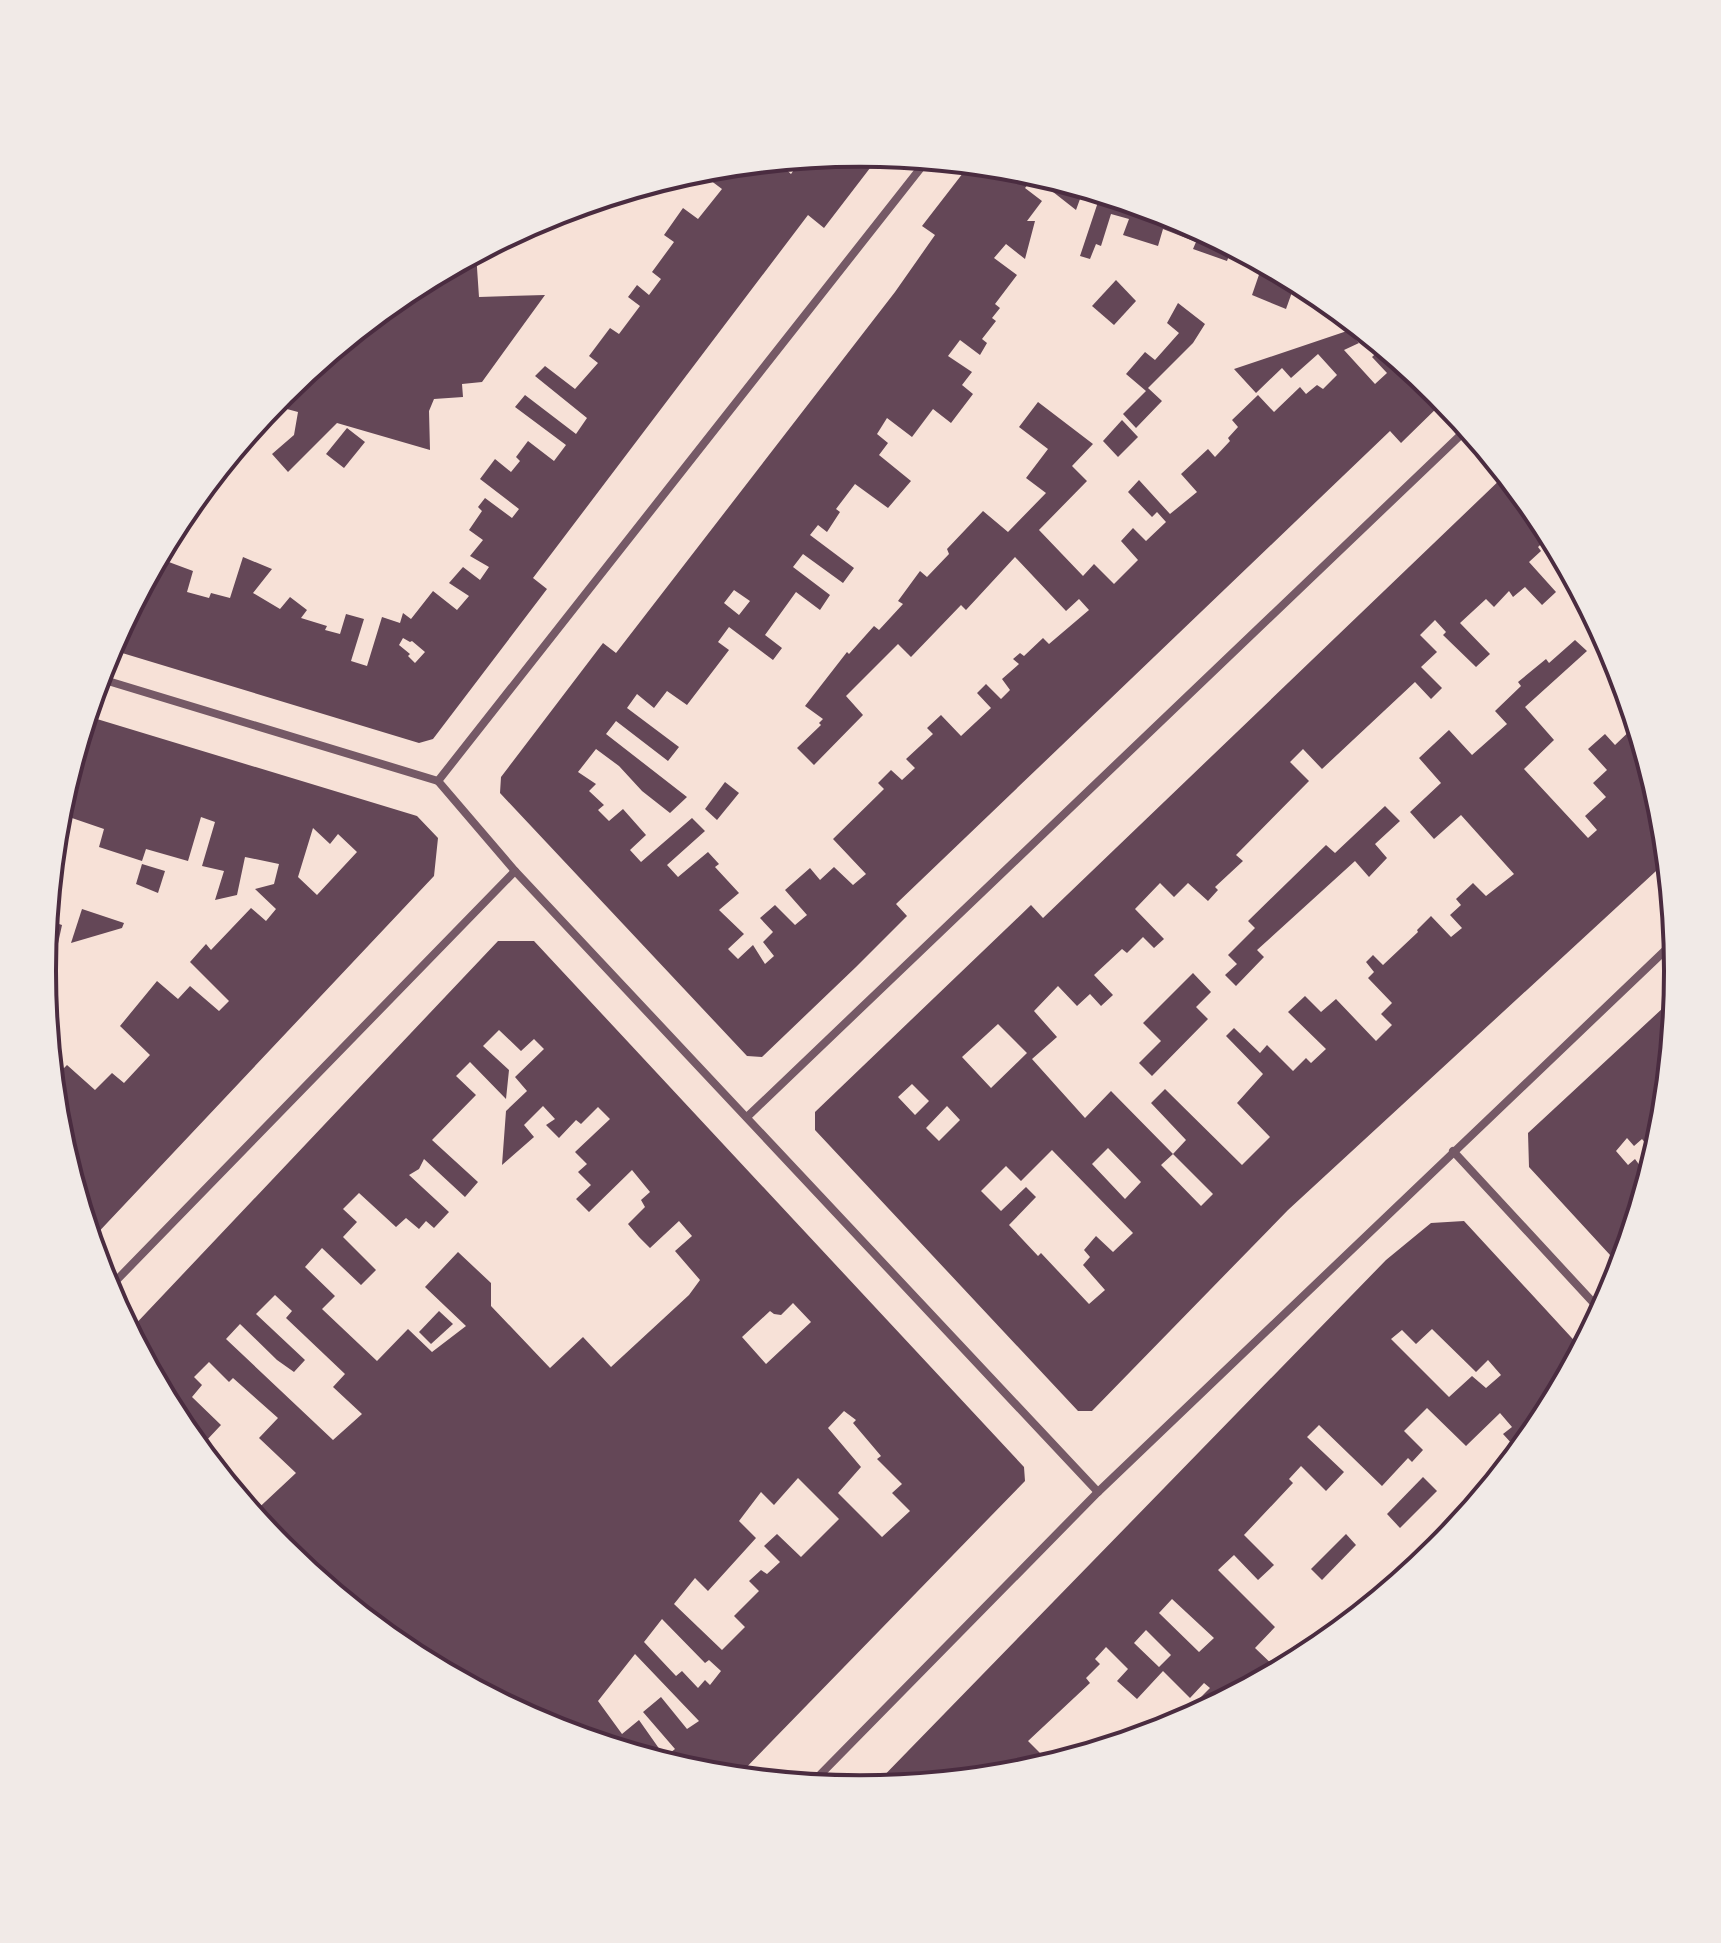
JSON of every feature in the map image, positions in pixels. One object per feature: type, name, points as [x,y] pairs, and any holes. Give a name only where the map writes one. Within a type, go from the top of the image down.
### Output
[{"type":"street","points":[[438,781],[919,170]]},
{"type":"street","points":[[747,1117],[1460,436]]},
{"type":"street","points":[[110,682],[438,781],[515,871],[1098,1492]]},
{"type":"street","points":[[117,1279],[515,871]]},
{"type":"street","points":[[820,1774],[1098,1492],[1664,951]]},
{"type":"street","points":[[1453,1151],[1593,1303]]},
{"type":"building","points":[[870,167],[824,228],[808,215],[533,578],[547,589],[433,739],[419,743],[122,653],[169,562],[193,571],[187,592],[209,598],[211,593],[230,598],[243,557],[272,569],[253,593],[280,609],[290,597],[307,610],[301,618],[327,626],[325,630],[340,634],[346,614],[364,619],[351,661],[367,666],[382,617],[400,623],[403,613],[411,619],[433,591],[457,610],[469,596],[449,583],[463,567],[480,580],[489,567],[470,556],[483,540],[469,530],[482,511],[478,507],[485,498],[512,518],[519,509],[480,479],[495,459],[511,472],[520,461],[516,457],[528,441],[554,461],[566,445],[515,407],[525,395],[576,434],[587,418],[535,376],[545,366],[575,389],[598,363],[589,356],[610,328],[619,334],[640,306],[628,297],[637,285],[649,295],[661,279],[652,272],[674,242],[664,235],[683,208],[698,219],[722,189],[711,181],[787,171],[791,174],[794,170],[808,169]],"holes":[[[403,638],[425,652],[415,663],[399,645]]]},
{"type":"building","points":[[963,174],[1028,185],[1025,188],[1042,201],[1027,221],[1035,221],[1025,259],[1006,244],[994,258],[1017,275],[995,304],[1000,308],[992,318],[996,321],[982,339],[987,343],[980,355],[960,340],[948,356],[972,372],[962,385],[973,394],[951,423],[933,409],[912,437],[887,418],[877,434],[888,443],[879,455],[911,481],[888,508],[855,484],[836,509],[840,512],[827,532],[818,525],[810,535],[854,568],[843,583],[803,554],[793,567],[830,595],[820,610],[796,592],[765,635],[782,648],[773,660],[729,627],[718,642],[729,650],[687,705],[667,691],[654,708],[637,694],[627,708],[679,747],[668,761],[616,721],[606,734],[687,797],[670,813],[596,749],[578,772],[596,784],[589,791],[604,805],[598,810],[609,821],[623,809],[646,835],[630,850],[641,862],[692,818],[705,831],[667,865],[678,877],[708,852],[719,864],[715,867],[739,893],[719,910],[744,934],[728,949],[738,959],[753,945],[765,964],[774,956],[763,942],[773,932],[760,918],[775,905],[795,925],[807,915],[785,890],[810,868],[820,880],[834,867],[853,885],[866,874],[833,839],[884,789],[878,783],[891,770],[902,780],[915,768],[906,759],[933,734],[927,728],[941,715],[961,736],[991,708],[977,693],[986,684],[1001,699],[1010,690],[1002,679],[1019,664],[1013,659],[1020,653],[1024,656],[1043,638],[1049,644],[1089,610],[1079,599],[1066,611],[1015,557],[966,610],[961,605],[911,657],[898,644],[846,696],[863,715],[814,765],[797,748],[821,725],[819,723],[823,719],[805,706],[847,652],[849,654],[874,626],[879,630],[903,604],[898,601],[920,571],[927,577],[949,554],[947,549],[983,511],[1008,532],[1046,493],[1026,478],[1048,449],[1019,427],[1038,402],[1093,444],[1072,466],[1087,481],[1039,530],[1083,576],[1094,564],[1114,584],[1138,560],[1121,541],[1133,528],[1146,541],[1166,522],[1157,512],[1152,517],[1128,492],[1139,480],[1170,514],[1197,492],[1181,474],[1208,449],[1215,457],[1238,427],[1232,420],[1258,395],[1274,412],[1300,387],[1306,394],[1317,385],[1323,389],[1337,375],[1318,354],[1291,378],[1282,368],[1256,393],[1234,369],[1347,331],[1359,343],[1344,350],[1375,384],[1387,373],[1372,357],[1375,354],[1435,410],[1401,443],[1390,431],[896,904],[907,916],[856,967],[762,1057],[747,1056],[500,793],[501,777],[603,643],[616,653],[895,292],[935,235],[922,226]],"holes":[[[734,590],[750,601],[739,615],[724,603]]]},
{"type":"building","points":[[1050,190],[1080,198],[1076,210]]},
{"type":"building","points":[[1098,203],[1168,228],[1229,257],[1227,261],[1193,249],[1196,242],[1163,229],[1158,246],[1123,235],[1129,219],[1111,214],[1101,246],[1096,244],[1090,259],[1080,256]]},
{"type":"building","points":[[477,265],[479,297],[545,295],[482,382],[462,384],[463,397],[434,399],[429,411],[430,450],[337,423],[288,472],[272,454],[294,435],[298,412],[286,409],[371,333]]},
{"type":"building","points":[[1260,273],[1292,293],[1286,309],[1252,295]]},
{"type":"building","points":[[1116,280],[1136,301],[1114,325],[1092,306]]},
{"type":"building","points":[[1178,303],[1205,324],[1193,343],[1148,388],[1162,401],[1136,428],[1123,414],[1146,391],[1126,374],[1145,352],[1155,360],[1179,333],[1167,323]]},
{"type":"building","points":[[1122,420],[1138,437],[1118,457],[1103,441]]},
{"type":"building","points":[[347,428],[365,442],[344,468],[326,454]]},
{"type":"building","points":[[1498,481],[1541,544],[1538,547],[1541,551],[1529,562],[1556,592],[1542,605],[1525,587],[1513,597],[1509,591],[1494,607],[1486,599],[1460,623],[1490,654],[1476,667],[1443,635],[1446,632],[1435,620],[1420,635],[1437,652],[1421,667],[1442,688],[1431,699],[1415,682],[1322,769],[1303,749],[1290,762],[1309,781],[1236,855],[1243,861],[1215,887],[1218,890],[1208,901],[1188,883],[1174,897],[1160,883],[1135,909],[1164,939],[1154,948],[1143,937],[1127,953],[1122,949],[1094,975],[1113,995],[1101,1006],[1090,994],[1077,1006],[1058,986],[1034,1011],[1057,1037],[1032,1059],[1085,1118],[1111,1091],[1173,1154],[1186,1140],[1151,1103],[1165,1089],[1242,1165],[1270,1137],[1237,1103],[1263,1074],[1226,1036],[1234,1028],[1260,1053],[1267,1045],[1293,1071],[1306,1058],[1311,1063],[1326,1049],[1288,1012],[1305,996],[1321,1012],[1336,999],[1376,1041],[1392,1025],[1381,1014],[1392,1003],[1368,978],[1374,972],[1366,962],[1373,955],[1383,965],[1431,916],[1451,937],[1462,928],[1450,915],[1461,905],[1456,899],[1473,883],[1486,896],[1514,874],[1461,815],[1434,839],[1410,812],[1441,783],[1419,758],[1449,730],[1472,755],[1507,724],[1495,711],[1521,686],[1518,682],[1546,659],[1549,663],[1575,640],[1587,651],[1525,707],[1554,740],[1524,769],[1588,838],[1597,830],[1585,816],[1606,797],[1593,783],[1607,770],[1588,749],[1605,734],[1615,745],[1628,732],[1650,815],[1658,869],[1288,1210],[1092,1411],[1078,1411],[815,1130],[815,1112],[1031,905],[1043,918]],"holes":[[[998,1024],[1027,1053],[991,1088],[962,1057]],[[912,1084],[929,1101],[915,1115],[898,1097]],[[947,1106],[960,1120],[939,1141],[926,1128]],[[1108,1148],[1141,1182],[1125,1199],[1092,1164]],[[1052,1150],[1133,1233],[1113,1252],[1096,1236],[1084,1250],[1090,1257],[1083,1265],[1105,1290],[1089,1304],[1041,1253],[1038,1256],[1009,1225],[1036,1197],[1026,1187],[1001,1211],[981,1191],[1006,1166],[1021,1181]],[[1173,1154],[1213,1194],[1201,1206],[1161,1165]]]},
{"type":"building","points":[[97,719],[417,816],[438,838],[434,876],[99,1231],[71,1128],[62,1070],[67,1065],[95,1090],[112,1073],[124,1083],[150,1055],[120,1026],[157,981],[178,999],[190,986],[219,1011],[229,1001],[190,962],[206,944],[211,950],[251,908],[266,921],[276,909],[255,889],[274,884],[279,864],[245,857],[237,895],[215,900],[224,871],[202,866],[215,822],[201,817],[188,861],[146,849],[142,861],[99,847],[104,829],[71,818]],"holes":[[[313,828],[330,844],[338,834],[357,852],[317,895],[298,877]]]},
{"type":"building","points":[[725,782],[739,793],[717,820],[705,809]]},
{"type":"building","points":[[1385,806],[1400,821],[1375,844],[1387,858],[1369,877],[1355,861],[1257,950],[1264,957],[1236,986],[1225,975],[1237,964],[1228,955],[1255,928],[1248,921],[1326,845],[1335,853]]},
{"type":"building","points":[[142,864],[165,871],[158,893],[136,884]]},
{"type":"building","points":[[82,909],[124,923],[122,928],[71,943]]},
{"type":"building","points":[[58,924],[62,925],[57,948]]},
{"type":"building","points":[[498,941],[534,941],[1024,1467],[1025,1481],[746,1768],[670,1753],[675,1749],[643,1712],[661,1697],[687,1729],[699,1721],[635,1654],[598,1701],[622,1734],[639,1720],[661,1751],[553,1715],[458,1668],[414,1640],[330,1576],[260,1506],[296,1473],[259,1438],[278,1418],[233,1378],[229,1382],[209,1362],[194,1377],[202,1385],[192,1397],[221,1425],[207,1440],[164,1374],[137,1323]],"holes":[[[499,1030],[521,1051],[534,1039],[544,1049],[515,1077],[527,1091],[506,1111],[502,1165],[534,1137],[524,1125],[543,1106],[555,1119],[546,1125],[559,1138],[576,1120],[581,1124],[598,1107],[610,1119],[575,1152],[587,1164],[578,1172],[591,1185],[576,1199],[589,1212],[632,1170],[650,1192],[641,1200],[645,1207],[628,1224],[639,1237],[650,1248],[679,1221],[692,1236],[675,1251],[700,1280],[689,1295],[611,1367],[583,1337],[550,1368],[491,1306],[491,1283],[458,1252],[425,1287],[466,1326],[432,1352],[408,1329],[377,1361],[322,1309],[335,1296],[305,1267],[322,1248],[361,1285],[376,1270],[343,1237],[357,1222],[343,1209],[359,1193],[396,1227],[406,1218],[419,1229],[426,1221],[434,1228],[449,1212],[409,1175],[419,1169],[424,1159],[465,1197],[478,1182],[432,1140],[476,1095],[456,1076],[470,1062],[506,1099],[509,1070],[483,1046]],[[275,1295],[292,1311],[286,1318],[345,1374],[333,1387],[362,1414],[333,1440],[226,1339],[240,1324],[294,1372],[305,1360],[256,1314]],[[793,1303],[811,1322],[766,1364],[742,1337],[770,1311],[781,1315]],[[844,1411],[856,1420],[853,1423],[881,1456],[877,1459],[902,1484],[892,1493],[910,1511],[882,1537],[838,1493],[861,1467],[828,1428]],[[798,1478],[839,1519],[801,1557],[777,1534],[764,1546],[780,1562],[767,1574],[761,1570],[749,1581],[759,1591],[734,1616],[745,1627],[722,1650],[674,1604],[695,1578],[708,1591],[756,1538],[739,1521],[761,1492],[774,1505]],[[662,1619],[705,1663],[709,1660],[721,1671],[710,1685],[705,1680],[698,1688],[682,1671],[676,1676],[644,1642]]]},
{"type":"building","points":[[1193,973],[1211,992],[1196,1007],[1208,1019],[1152,1076],[1139,1063],[1161,1041],[1143,1023]]},
{"type":"building","points":[[1664,1007],[1658,1077],[1646,1147],[1642,1139],[1634,1146],[1627,1138],[1616,1151],[1628,1165],[1635,1159],[1641,1167],[1612,1257],[1529,1167],[1528,1133]]},
{"type":"building","points":[[1464,1221],[1575,1341],[1557,1374],[1511,1443],[1503,1434],[1512,1427],[1500,1413],[1466,1446],[1427,1408],[1404,1431],[1423,1450],[1412,1462],[1408,1458],[1382,1486],[1319,1425],[1307,1437],[1344,1472],[1326,1491],[1301,1466],[1289,1479],[1293,1483],[1244,1535],[1274,1565],[1258,1580],[1234,1555],[1218,1570],[1275,1627],[1255,1648],[1271,1663],[1196,1702],[1210,1688],[1204,1683],[1190,1698],[1163,1671],[1137,1699],[1117,1681],[1128,1669],[1106,1647],[1095,1659],[1100,1664],[1086,1678],[1090,1683],[1028,1741],[1042,1755],[966,1769],[885,1775],[1386,1260],[1431,1223]],"holes":[[[1432,1329],[1476,1372],[1488,1360],[1501,1375],[1486,1388],[1472,1376],[1449,1397],[1391,1339],[1402,1330],[1416,1344]],[[1172,1599],[1214,1638],[1199,1652],[1159,1613]],[[1146,1630],[1171,1655],[1159,1667],[1134,1643]]]},
{"type":"building","points":[[439,1311],[453,1324],[431,1344],[419,1332]]},
{"type":"building","points":[[1423,1477],[1437,1491],[1400,1528],[1387,1514]]},
{"type":"building","points":[[1346,1534],[1356,1545],[1322,1580],[1311,1569]]}]
